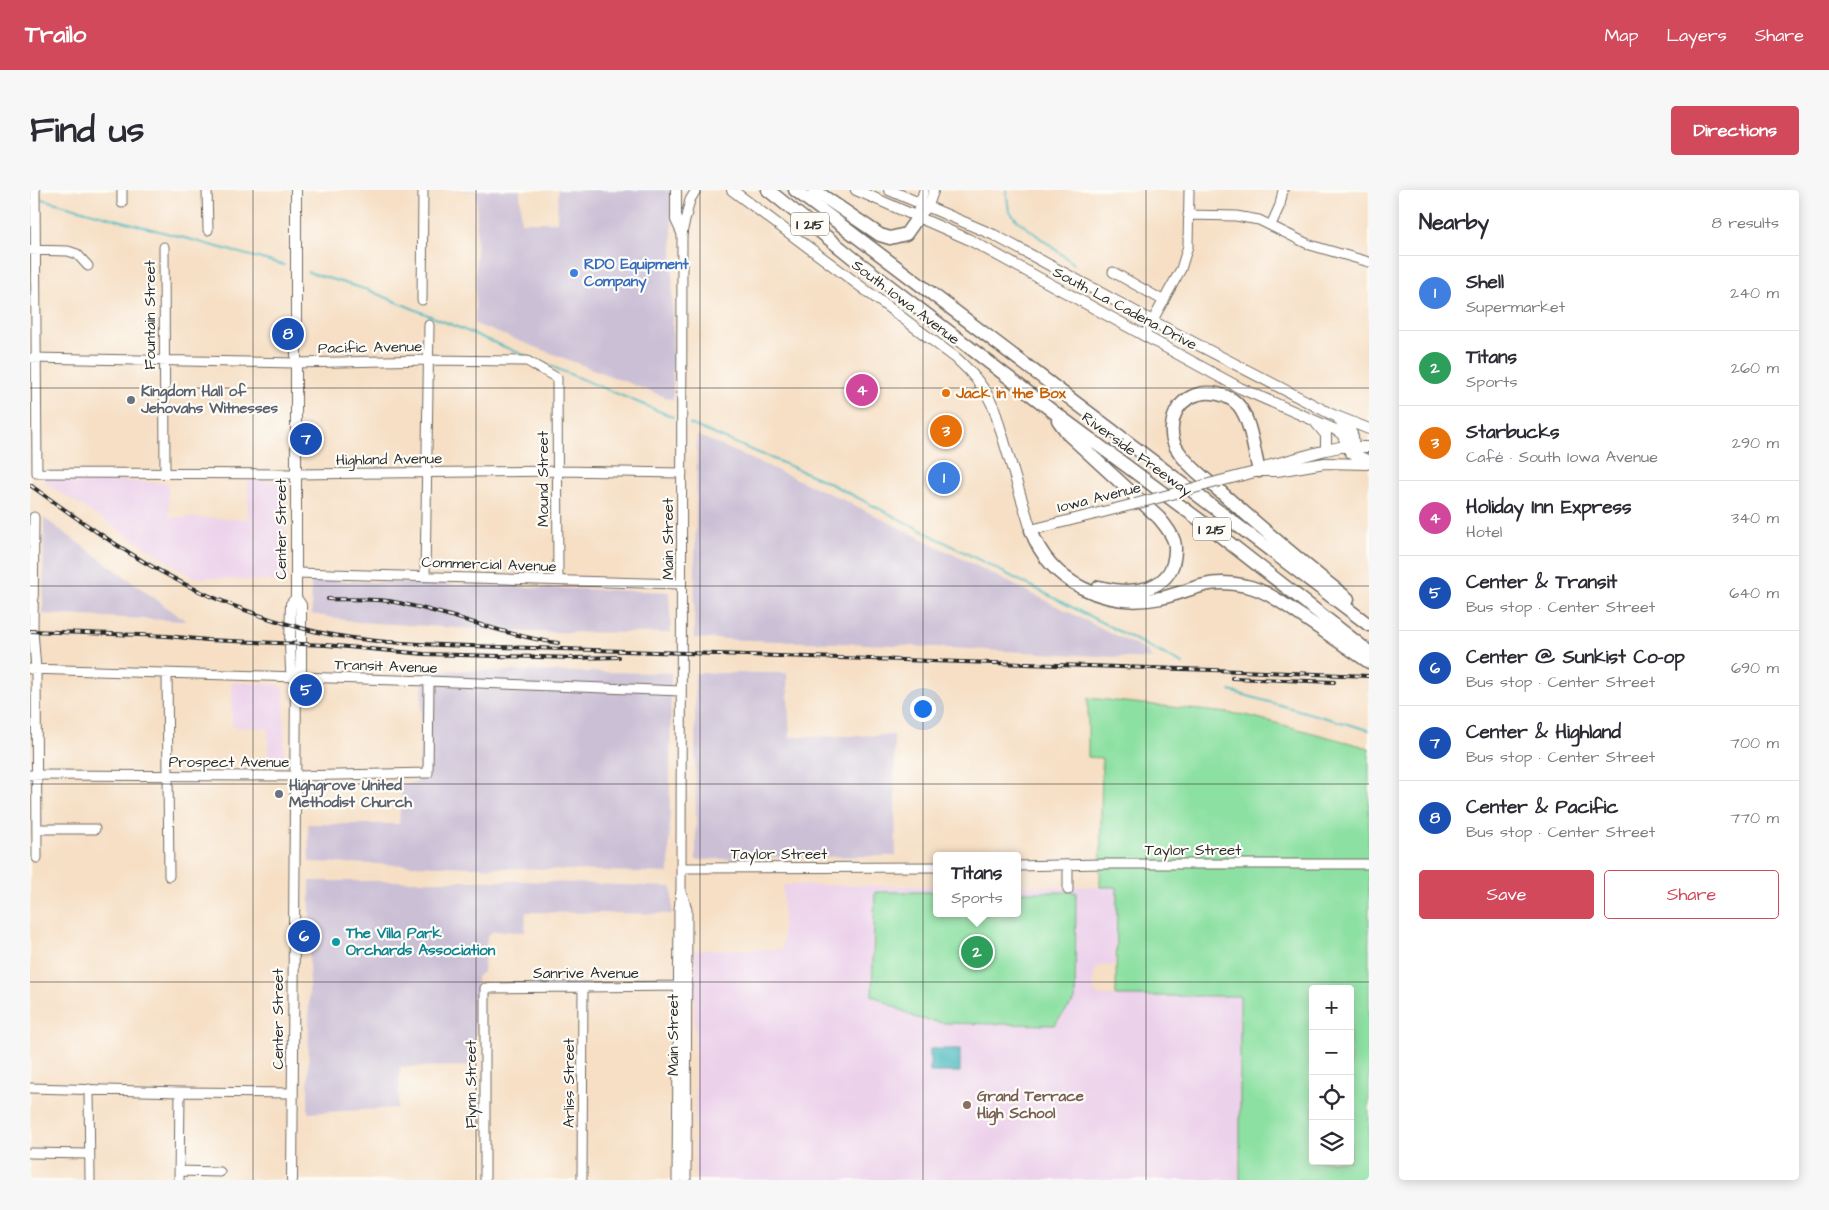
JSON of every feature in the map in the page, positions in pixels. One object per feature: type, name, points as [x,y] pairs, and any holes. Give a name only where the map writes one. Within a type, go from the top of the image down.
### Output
[{"type":"highway","name":"Riverside Freeway","points":[[768,190],[853,258],[1051,410],[1209,527],[1369,652]]},
{"type":"highway","name":"Riverside Freeway","points":[[795,190],[1369,624]]},
{"type":"highway","points":[[814,190],[880,235],[890,238],[906,234],[918,217]]},
{"type":"highway","points":[[1259,471],[1245,418],[1239,405],[1220,394],[1203,392],[1186,398],[1181,403],[1174,418],[1172,436],[1174,443],[1184,458],[1278,542],[1361,608],[1369,624]]},
{"type":"highway","points":[[1030,530],[1043,541],[1058,562],[1072,573],[1092,585],[1111,590],[1135,590],[1156,585],[1168,574],[1174,559],[1174,541],[1170,531],[1159,518],[1069,435],[1051,410]]},
{"type":"highway","points":[[1030,530],[1036,545],[1048,563],[1068,580],[1094,593],[1121,600],[1144,600],[1161,598],[1211,583],[1224,582],[1248,586],[1287,606],[1369,662]]},
{"type":"main road","name":"Center Street","points":[[292,1180],[296,678],[301,670],[301,605],[296,598],[296,190]]},
{"type":"main road","points":[[676,190],[676,220],[682,233]]},
{"type":"main road","name":"South Iowa Avenue","points":[[732,190],[968,368],[987,393],[994,408],[1030,530]]},
{"type":"main road","name":"South La Cadena Drive","points":[[856,190],[940,226],[992,252],[1065,294],[1240,388],[1326,425],[1342,434],[1350,449],[1369,462]]},
{"type":"main road","name":"South La Cadena Drive","points":[[889,190],[994,235],[1151,321],[1331,414]]},
{"type":"main road","points":[[1331,414],[1369,429]]},
{"type":"main road","points":[[1324,462],[1344,457],[1350,449],[1354,437],[1352,431],[1331,414]]},
{"type":"main road","points":[[1311,420],[1326,435],[1326,450]]},
{"type":"main road","name":"Iowa Avenue","points":[[1030,530],[1259,471],[1271,465],[1326,450],[1369,447]]},
{"type":"main road","name":"Iowa Avenue","points":[[1259,471],[1277,471],[1324,462],[1369,462]]},
{"type":"street","points":[[33,358],[35,190]]},
{"type":"street","points":[[122,190],[122,203]]},
{"type":"street","points":[[207,190],[208,230]]},
{"type":"street","points":[[422,300],[423,190]]},
{"type":"street","name":"Main Street","points":[[677,1180],[682,986],[687,910],[681,890],[682,233],[690,200],[696,190]]},
{"type":"street","points":[[924,190],[924,205]]},
{"type":"street","points":[[918,217],[934,190]]},
{"type":"street","points":[[1144,336],[1181,270],[1188,246],[1189,190]]},
{"type":"street","points":[[1271,225],[1280,205],[1283,190]]},
{"type":"street","points":[[1188,215],[1247,217],[1265,222],[1310,245],[1369,262]]},
{"type":"street","name":"Fountain Street","points":[[164,247],[164,472]]},
{"type":"street","points":[[33,250],[68,251],[77,254],[88,266]]},
{"type":"street","points":[[1113,272],[1164,301]]},
{"type":"street","points":[[425,576],[430,325]]},
{"type":"street","name":"Pacific Avenue","points":[[33,358],[295,363],[429,360],[527,361],[557,378]]},
{"type":"street","name":"Highland Avenue","points":[[33,358],[37,473],[296,474],[557,471],[682,473]]},
{"type":"street","name":"Mound Street","points":[[557,378],[558,579]]},
{"type":"street","points":[[34,517],[33,775],[37,858]]},
{"type":"street","name":"Commercial Avenue","points":[[296,573],[681,584]]},
{"type":"street","name":"Transit Avenue","points":[[33,669],[681,691]]},
{"type":"street","points":[[167,674],[169,876]]},
{"type":"street","name":"Prospect Avenue","points":[[33,775],[295,776],[428,773],[429,681]]},
{"type":"street","points":[[35,825],[95,829]]},
{"type":"street","name":"Taylor Street","points":[[1021,866],[1100,864],[1369,864]]},
{"type":"street","points":[[1068,866],[1068,890]]},
{"type":"street","name":"Taylor Street","points":[[681,868],[933,867]]},
{"type":"street","name":"Main Street","points":[[682,986],[686,1180]]},
{"type":"street","name":"Sanrive Avenue","points":[[485,988],[682,986]]},
{"type":"street","name":"Arliss Street","points":[[582,1180],[583,987]]},
{"type":"street","name":"Flynn Street","points":[[485,988],[485,1180]]},
{"type":"street","points":[[30,1088],[292,1093]]},
{"type":"street","points":[[89,1089],[88,1154],[90,1180]]},
{"type":"street","points":[[180,1092],[179,1176],[209,1176],[220,1172]]},
{"type":"street","points":[[30,1154],[88,1154]]},
{"type":"shaded area","name":"RDO Equipment Company","points":[[439,190],[520,190],[521,222],[557,222],[558,190],[672,190],[673,400],[475,324],[477,191]]},
{"type":"shaded area","points":[[697,435],[846,501],[1147,651],[1152,659],[894,645],[694,638]]},
{"type":"shaded area","points":[[44,478],[168,483],[169,517],[248,519],[248,480],[280,481],[286,487],[284,582],[193,577],[44,482]]},
{"type":"shaded area","points":[[44,518],[186,621],[43,614]]},
{"type":"shaded area","points":[[315,580],[669,592],[671,633],[530,632],[358,622],[312,614],[311,582]]},
{"type":"shaded area","points":[[423,670],[671,673],[669,873],[309,862],[308,824],[399,824],[402,784],[419,782]]},
{"type":"shaded area","points":[[695,673],[787,673],[790,737],[894,735],[896,856],[696,860]]},
{"type":"shaded area","points":[[232,682],[279,685],[284,690],[284,760],[280,766],[269,766],[268,728],[232,727]]},
{"type":"shaded area","points":[[310,881],[525,881],[672,887],[672,914],[526,912],[525,932],[493,931],[487,936],[483,972],[477,977],[474,1066],[400,1067],[398,1108],[308,1113]]},
{"type":"shaded area","name":"Grand Terrace High School","points":[[783,885],[933,886],[933,917],[1021,917],[1021,886],[1117,887],[1115,965],[1096,968],[1093,985],[1094,990],[1099,996],[1240,996],[1239,1180],[695,1180],[695,950],[783,949]]},
{"type":"green space","points":[[1088,698],[1246,715],[1369,748],[1369,1180],[1240,1180],[1240,996],[1116,996],[1117,887],[1100,887],[1102,758],[1088,757]]},
{"type":"green space","points":[[875,892],[933,892],[933,917],[1021,917],[1021,892],[1076,892],[1075,1000],[1054,1025],[944,1023],[916,1018],[872,995]]},
{"type":"water","points":[[930,1049],[960,1049],[960,1072],[930,1072]]},
{"type":"waterway","points":[[1006,190],[1009,211],[1017,220],[1074,264]]},
{"type":"waterway","points":[[38,198],[284,265]]},
{"type":"waterway","points":[[308,272],[368,290],[673,417]]},
{"type":"waterway","points":[[690,424],[823,480],[1183,664]]},
{"type":"waterway","points":[[1230,691],[1369,730]]},
{"type":"railway","points":[[30,485],[127,551],[194,589],[247,611],[283,623],[353,638],[441,645],[1369,676]]},
{"type":"railway","points":[[328,599],[386,601],[415,606],[516,635],[558,643]]},
{"type":"railway","points":[[30,631],[326,645],[424,654],[574,658],[619,657]]},
{"type":"railway","points":[[1232,678],[1334,682]]},
{"type":"place","name":"RDO Equipment Company","points":[[574,273]]},
{"type":"place","name":"Center & Pacific","points":[[288,334]]},
{"type":"place","name":"Holiday Inn Express","points":[[862,390]]},
{"type":"place","name":"Jack in the Box","points":[[946,393]]},
{"type":"place","name":"Kingdom Hall of Jehovahs Witnesses","points":[[131,400]]},
{"type":"place","name":"Starbucks","points":[[946,431]]},
{"type":"place","name":"Center & Highland","points":[[306,439]]},
{"type":"place","name":"Shell","points":[[944,478]]},
{"type":"place","name":"Center & Transit","points":[[306,690]]},
{"type":"place","name":"Highgrove United Methodist Church","points":[[279,794]]},
{"type":"place","name":"Center @ Sunkist Co-op","points":[[304,936]]},
{"type":"place","name":"The Villa Park Orchards Association","points":[[336,942]]},
{"type":"place","name":"Titans","points":[[977,952]]},
{"type":"place","name":"Grand Terrace High School","points":[[967,1105]]}]
